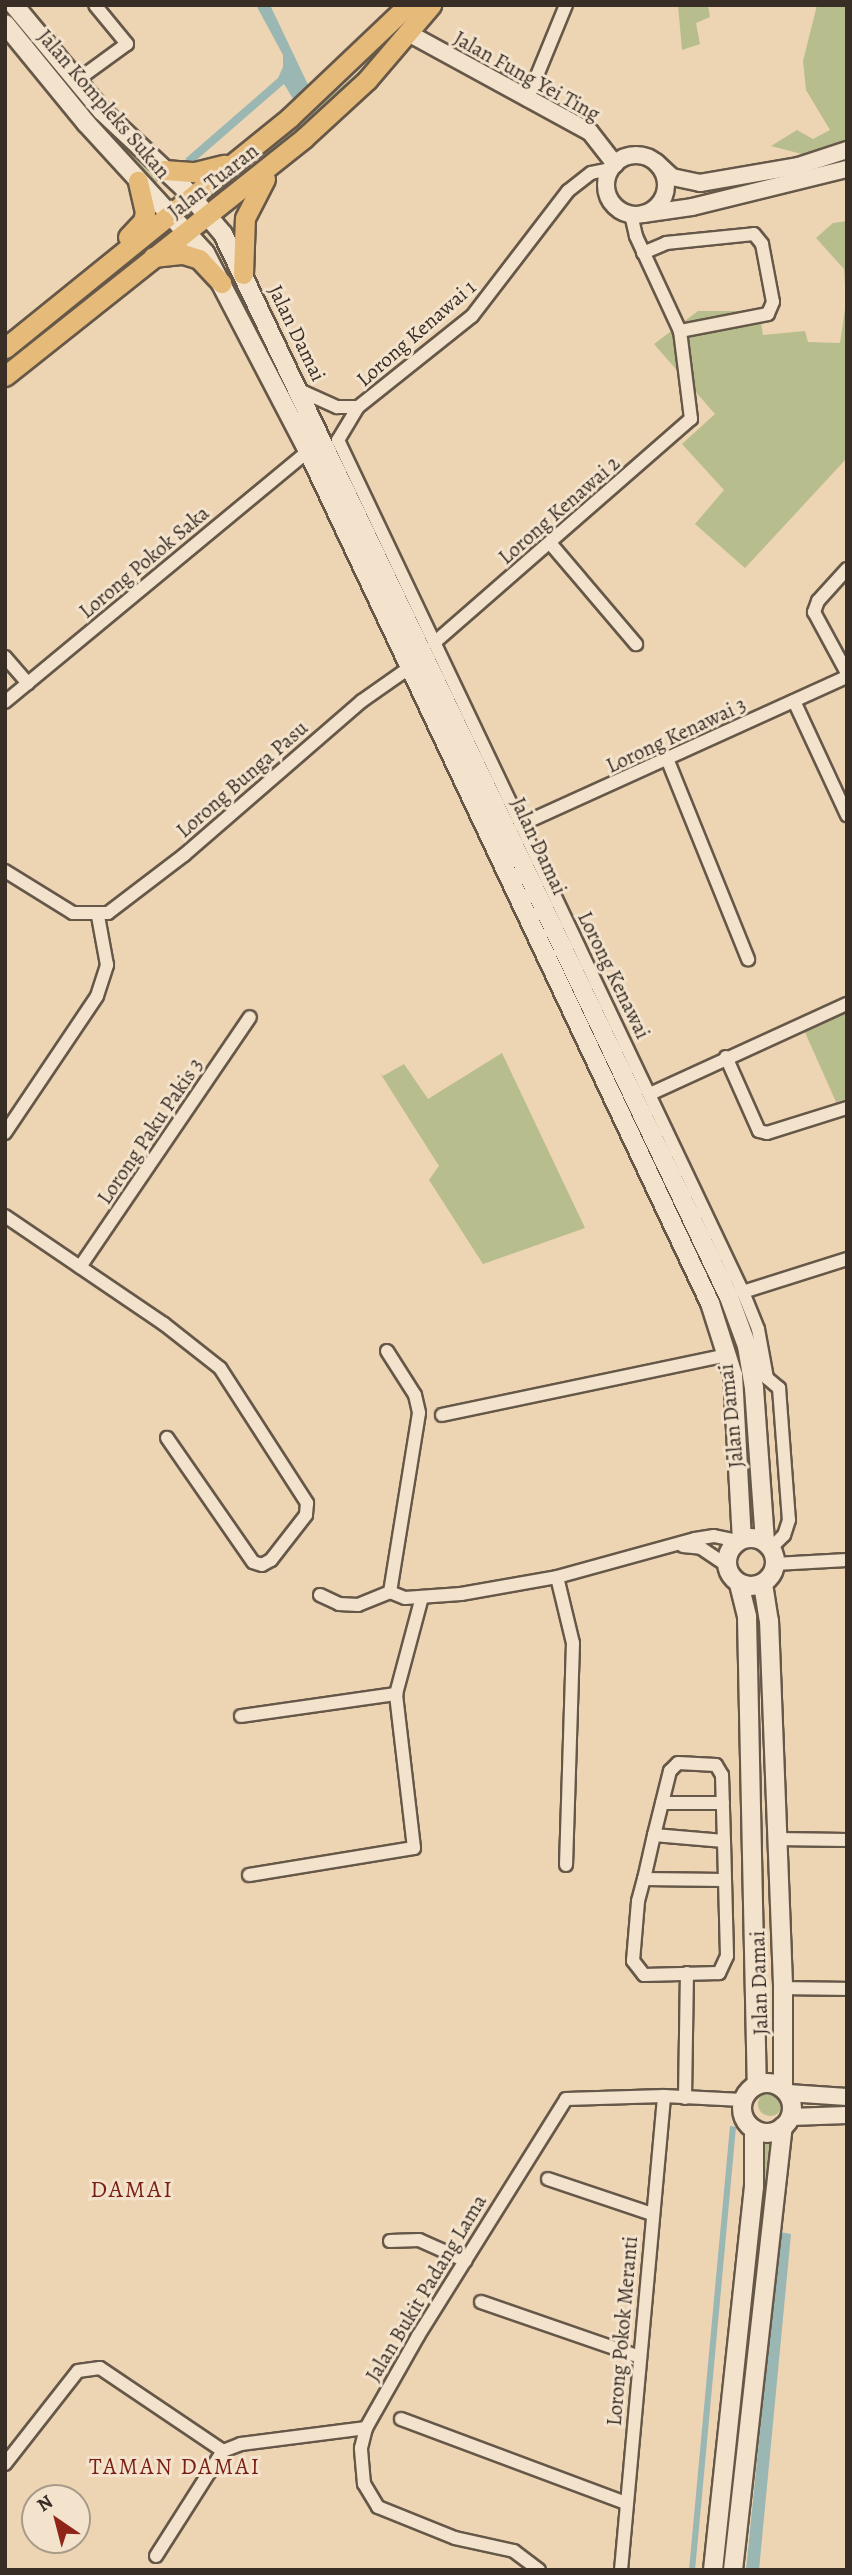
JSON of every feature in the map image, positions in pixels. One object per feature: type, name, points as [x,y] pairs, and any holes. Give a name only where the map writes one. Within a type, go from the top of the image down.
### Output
[{"type":"main road","name":"Jalan Kompleks Sukan","points":[[14,5],[76,81],[192,196]]},
{"type":"main road","name":"Jalan Tuaran","points":[[5,348],[365,51],[408,5]]},
{"type":"main road","points":[[410,34],[417,5]]},
{"type":"main road","name":"Jalan Tuaran","points":[[5,376],[304,138],[410,34],[431,5]]},
{"type":"main road","name":"Jalan Kompleks Sukan","points":[[5,24],[138,181],[171,212]]},
{"type":"main road","points":[[243,274],[242,233],[251,199],[304,138]]},
{"type":"main road","points":[[164,170],[211,171],[241,155]]},
{"type":"main road","points":[[76,290],[90,269],[143,221],[138,181]]},
{"type":"main road","name":"Jalan Damai","points":[[192,196],[209,216],[243,274],[729,1297],[761,1383],[771,1551]]},
{"type":"main road","name":"Jalan Damai","points":[[171,212],[187,230],[221,283],[308,452],[705,1292],[733,1375],[740,1540]]},
{"type":"main road","points":[[152,257],[183,254],[199,259],[221,283]]},
{"type":"main road","points":[[740,1540],[771,1551],[763,1584],[739,1584],[726,1565],[740,1540]]},
{"type":"main road","name":"Jalan Damai","points":[[739,1584],[747,1617],[757,2084]]},
{"type":"main road","name":"Jalan Damai","points":[[763,1584],[769,1620],[785,2090]]},
{"type":"main road","points":[[733,2570],[787,2122],[785,2090],[757,2084],[742,2100],[743,2117],[754,2130],[769,2133],[787,2122]]},
{"type":"main road","points":[[713,2570],[754,2187],[754,2130]]},
{"type":"street","points":[[76,81],[127,44],[95,5]]},
{"type":"street","points":[[527,100],[566,5]]},
{"type":"street","name":"Jalan Fung Yei Ting","points":[[410,34],[590,132],[612,167]]},
{"type":"street","points":[[847,150],[798,166],[700,184],[672,177],[656,162],[639,155],[612,167],[609,197],[637,214],[692,207],[847,169]]},
{"type":"street","points":[[637,214],[659,204],[666,187],[656,162]]},
{"type":"street","name":"Lorong Kenawai 1","points":[[358,407],[472,316],[568,191],[591,173],[612,167]]},
{"type":"street","points":[[637,214],[643,253],[680,331],[768,314],[773,302],[762,244],[754,234],[666,243],[643,253]]},
{"type":"street","name":"Lorong Kenawai 2","points":[[434,643],[685,427],[691,419],[690,398],[680,331]]},
{"type":"street","points":[[299,390],[337,407],[358,407]]},
{"type":"street","name":"Lorong Kenawai","points":[[358,407],[338,440],[650,1094],[758,1329],[761,1383],[779,1388],[789,1520],[784,1535],[771,1551]]},
{"type":"street","name":"Lorong Pokok Saka","points":[[5,702],[308,452]]},
{"type":"street","points":[[550,543],[636,644]]},
{"type":"street","name":"Lorong Kenawai 3","points":[[520,825],[668,761],[847,675],[814,612],[818,601],[847,569]]},
{"type":"street","points":[[5,657],[28,683]]},
{"type":"street","name":"Lorong Bunga Pasu","points":[[99,916],[127,901],[362,701],[409,668]]},
{"type":"street","points":[[794,701],[847,815]]},
{"type":"street","points":[[668,761],[748,959]]},
{"type":"street","points":[[5,871],[73,913],[99,916],[107,965],[97,996],[5,1133]]},
{"type":"street","points":[[650,1094],[847,1004]]},
{"type":"street","name":"Lorong Paku Pakis 3","points":[[80,1267],[250,1017]]},
{"type":"street","points":[[726,1057],[759,1131],[767,1133],[847,1108]]},
{"type":"street","points":[[5,1216],[220,1368],[307,1503],[306,1515],[271,1560],[262,1565],[253,1562],[167,1438]]},
{"type":"street","points":[[743,1292],[847,1259]]},
{"type":"street","points":[[387,1351],[415,1395],[419,1413],[390,1592]]},
{"type":"street","points":[[442,1415],[727,1354]]},
{"type":"street","points":[[320,1595],[339,1604],[358,1605],[390,1592],[422,1597],[557,1577],[714,1536],[740,1540]]},
{"type":"street","points":[[681,1546],[701,1548],[726,1565]]},
{"type":"street","points":[[771,1551],[847,1560]]},
{"type":"street","points":[[557,1577],[573,1643],[566,1865]]},
{"type":"street","points":[[249,1875],[414,1848],[396,1694],[422,1597]]},
{"type":"street","points":[[242,1716],[396,1694]]},
{"type":"street","points":[[678,1763],[716,1765],[722,1775],[723,1803],[725,1966],[719,1973],[645,1975],[633,1961],[638,1901],[670,1771],[678,1763]]},
{"type":"street","points":[[662,1803],[723,1803]]},
{"type":"street","points":[[654,1835],[724,1841]]},
{"type":"street","points":[[776,1839],[847,1840]]},
{"type":"street","points":[[645,1879],[724,1880]]},
{"type":"street","points":[[685,2098],[687,1973]]},
{"type":"street","points":[[783,1988],[847,1989]]},
{"type":"street","points":[[785,2090],[847,2097]]},
{"type":"street","name":"Jalan Bukit Padang Lama","points":[[539,2570],[514,2552],[473,2544],[378,2507],[364,2484],[361,2448],[366,2428],[566,2099],[664,2096],[742,2100]]},
{"type":"street","name":"Lorong Pokok Meranti","points":[[621,2570],[664,2096]]},
{"type":"street","points":[[787,2122],[847,2115]]},
{"type":"street","points":[[548,2179],[652,2214]]},
{"type":"street","points":[[390,2241],[419,2240],[466,2261]]},
{"type":"street","points":[[481,2302],[640,2357]]},
{"type":"street","points":[[5,2464],[78,2371],[100,2368],[223,2451]]},
{"type":"street","points":[[401,2419],[626,2502]]},
{"type":"street","points":[[156,2556],[223,2451],[241,2444],[366,2428]]},
{"type":"green space","points":[[678,5],[708,5],[710,17],[696,23],[700,44],[682,50]]},
{"type":"green space","points":[[817,5],[847,5],[847,151],[817,158],[771,146],[797,130],[813,139],[830,130],[806,90],[803,61]]},
{"type":"green space","points":[[5,7],[104,127],[158,181],[154,185],[101,129]]},
{"type":"green space","points":[[374,59],[344,94],[218,196],[223,187]]},
{"type":"green space","points":[[847,221],[847,458],[745,568],[695,524],[724,490],[682,444],[715,414],[654,344],[698,311],[759,311],[763,335],[805,331],[808,342],[840,343],[846,302],[844,269],[816,238],[833,223]]},
{"type":"green space","points":[[847,1012],[847,1099],[836,1102],[804,1030]]},
{"type":"green space","points":[[502,1053],[585,1228],[483,1264],[429,1180],[439,1166],[380,1073],[383,1076],[404,1064],[428,1099]]},
{"type":"green space","points":[[770,2092],[779,2095],[782,2104],[779,2113],[770,2116],[761,2113],[758,2104],[761,2095]]},
{"type":"green space","points":[[762,2136],[776,2138],[729,2570],[724,2570],[760,2210]]},
{"type":"water","points":[[256,5],[270,5],[311,91],[295,102],[284,84],[193,163],[185,159],[278,78],[283,67],[283,55]]},
{"type":"water","points":[[730,2126],[736,2127],[703,2485],[695,2570],[689,2570]]},
{"type":"water","points":[[780,2232],[791,2234],[759,2570],[746,2570]]},
{"type":"district","name":"DAMAI","points":[[132,2190]]},
{"type":"district","name":"TAMAN DAMAI","points":[[175,2467]]}]
